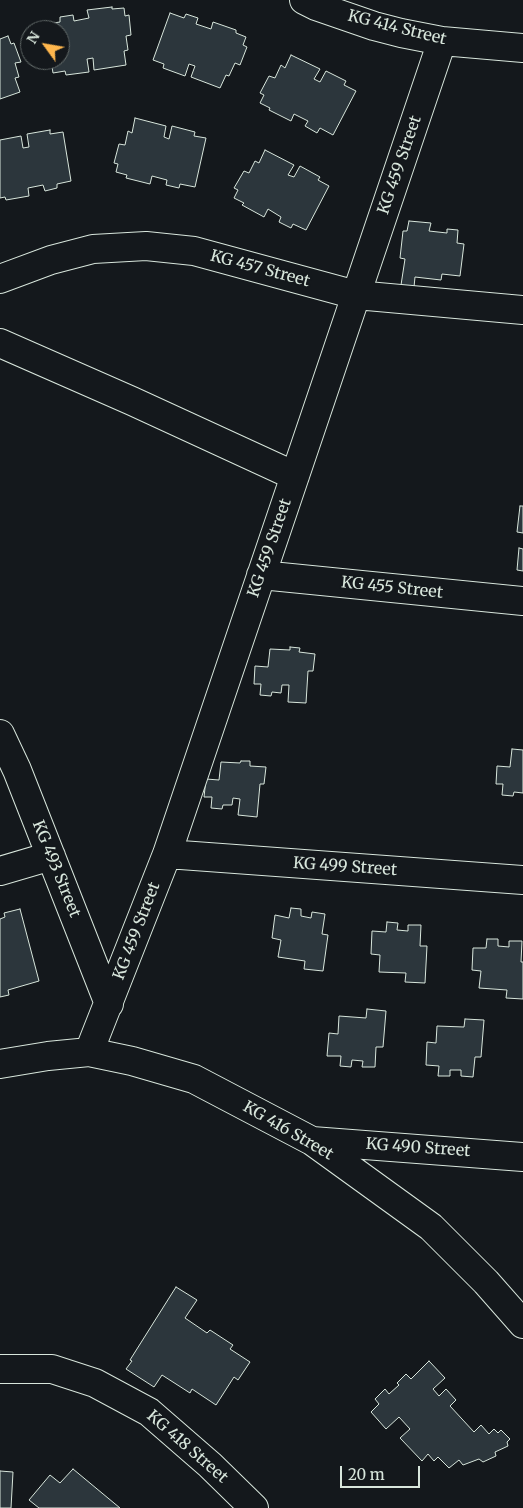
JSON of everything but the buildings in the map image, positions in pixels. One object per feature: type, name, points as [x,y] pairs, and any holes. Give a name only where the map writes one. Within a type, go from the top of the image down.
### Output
[{"type":"street","name":"KG 414 Street","points":[[304,0],[374,26],[442,41],[523,48]]},
{"type":"street","name":"KG 459 Street","points":[[89,1052],[167,854],[442,41]]},
{"type":"street","name":"KG 457 Street","points":[[0,279],[51,260],[93,249],[146,246],[194,251],[356,295],[523,310]]},
{"type":"street","points":[[0,343],[295,476]]},
{"type":"street","name":"KG 455 Street","points":[[261,575],[523,601]]},
{"type":"street","name":"KG 493 Street","points":[[0,734],[17,770],[109,1004]]},
{"type":"street","name":"KG 499 Street","points":[[167,854],[523,880]]},
{"type":"street","points":[[0,871],[51,856]]},
{"type":"street","name":"KG 416 Street","points":[[0,1064],[48,1056],[89,1052],[132,1061],[194,1079],[312,1141],[431,1227],[486,1282],[523,1324]]},
{"type":"street","name":"KG 490 Street","points":[[312,1141],[523,1157]]},
{"type":"street","name":"KG 418 Street","points":[[0,1368],[52,1369],[94,1383],[149,1412],[210,1465],[254,1508]]}]
